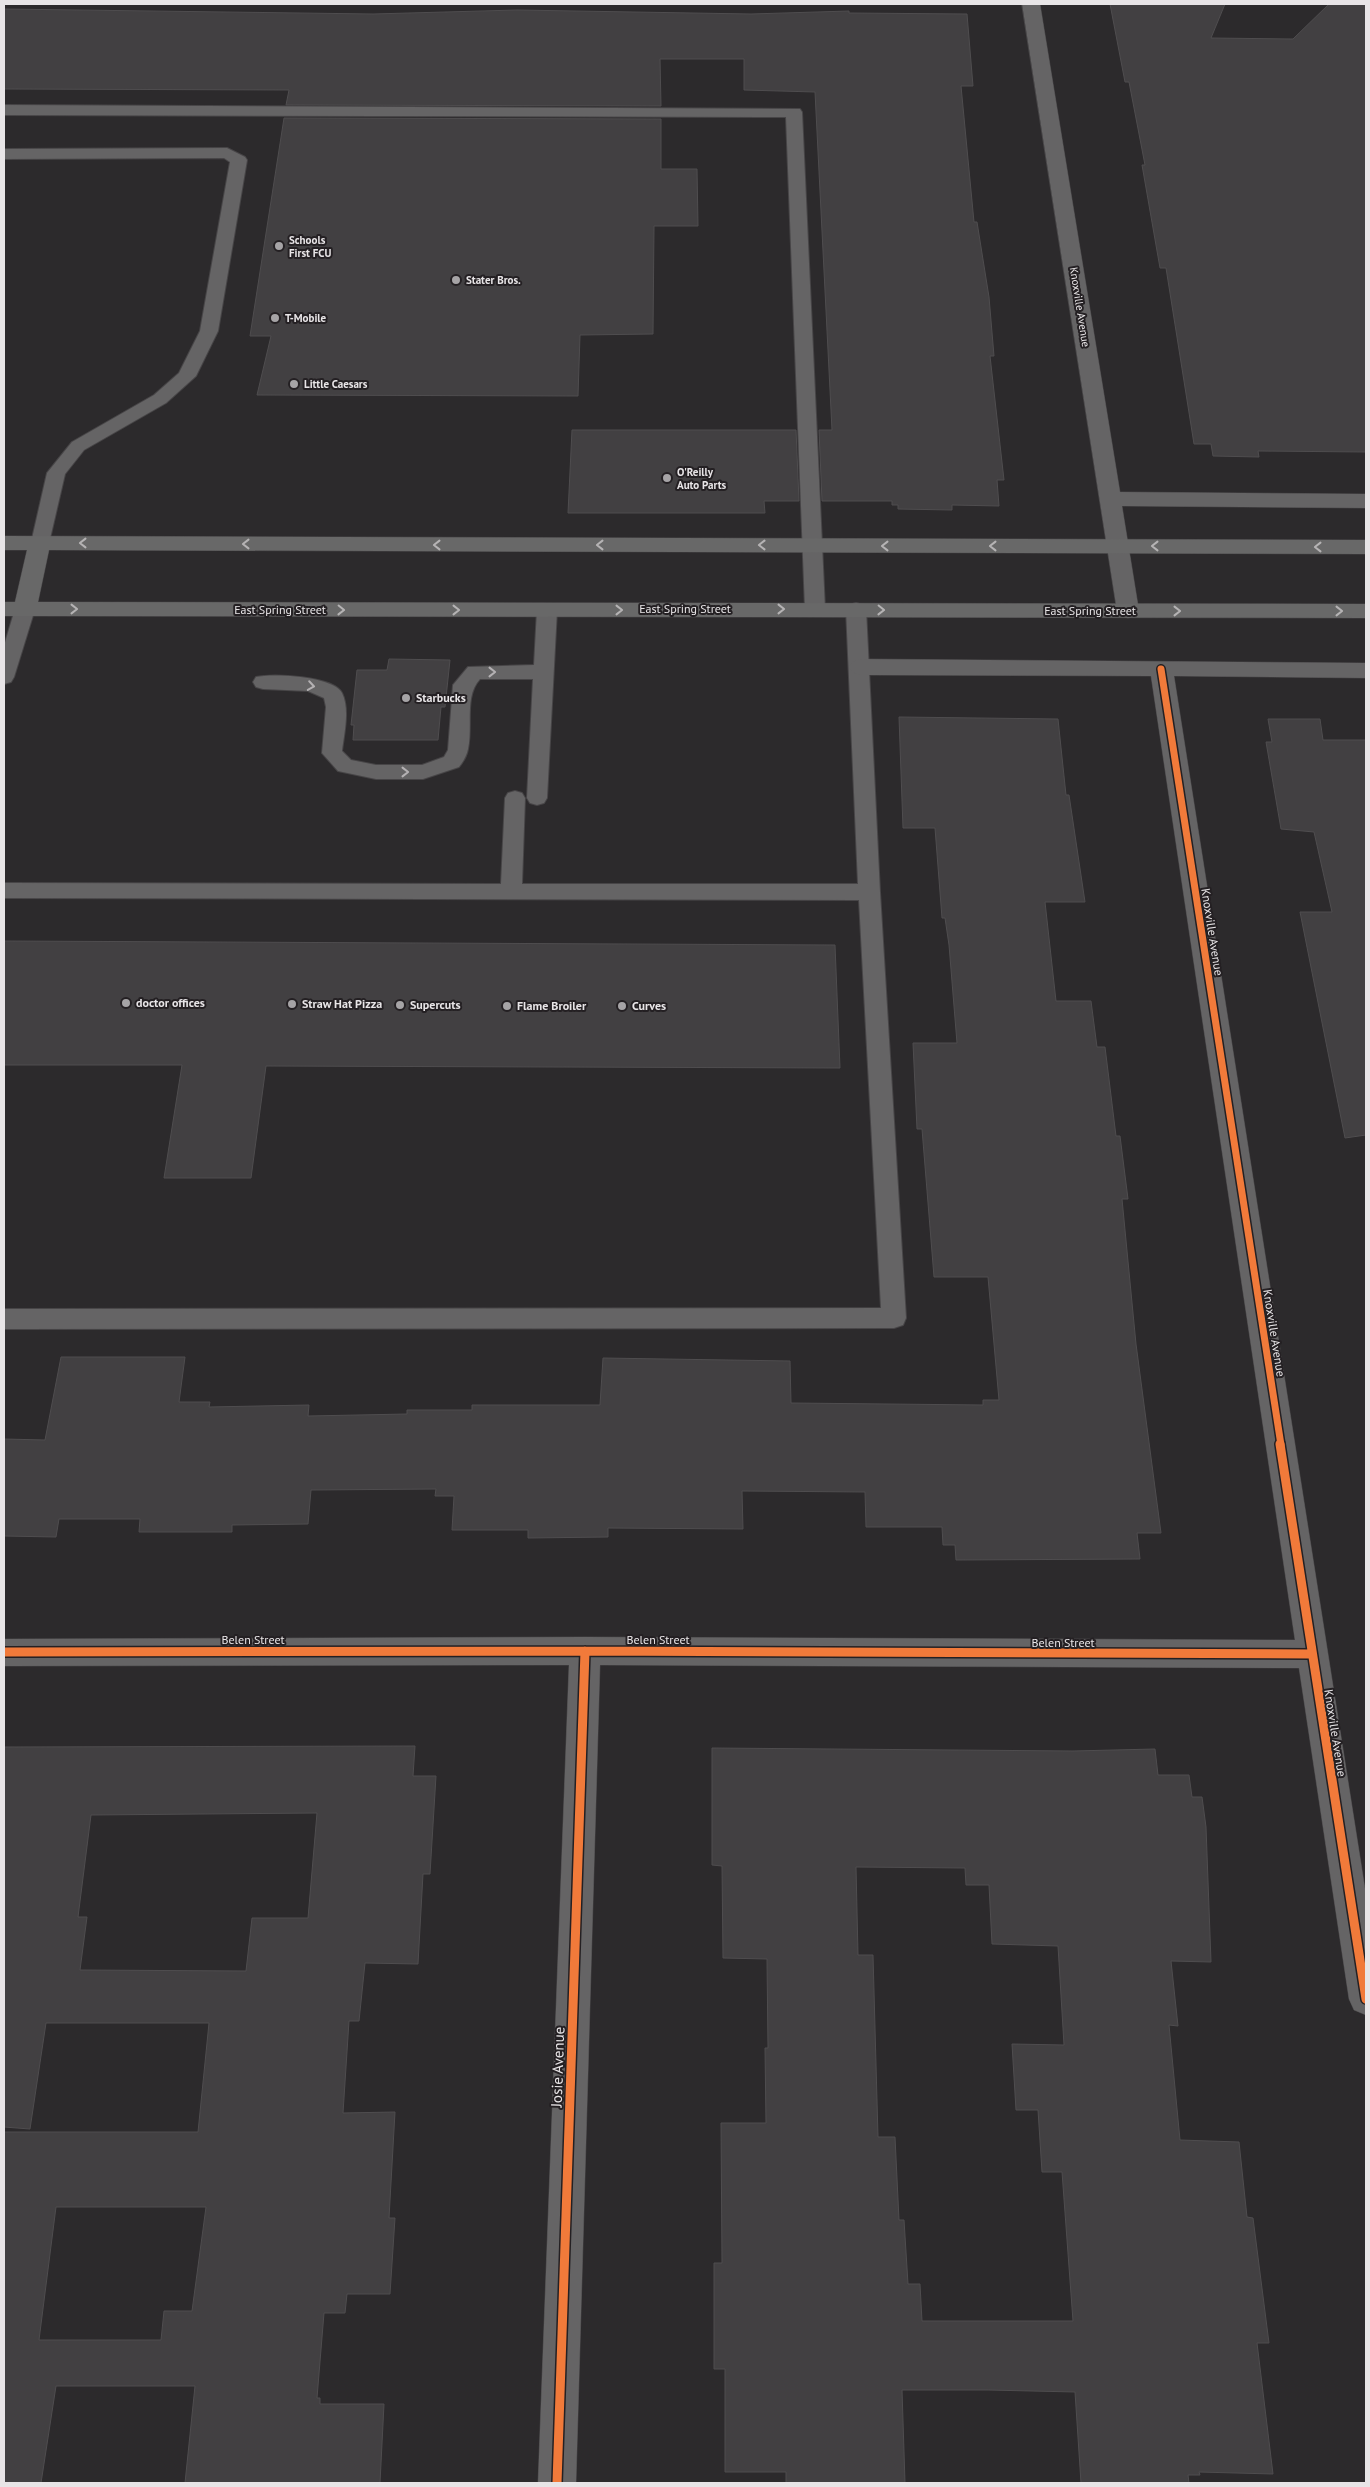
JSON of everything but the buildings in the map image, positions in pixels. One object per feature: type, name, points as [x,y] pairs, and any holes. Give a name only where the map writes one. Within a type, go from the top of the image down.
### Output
[{"type":"main road","points":[[4,543],[1366,547]]},
{"type":"main road","points":[[14,609],[40,543]]},
{"type":"main road","name":"East Spring Street","points":[[14,609],[1366,611]]},
{"type":"street","name":"Knoxville Avenue","points":[[1030,4],[1128,611]]},
{"type":"street","points":[[1111,499],[1366,501]]},
{"type":"street","points":[[860,667],[1366,670]]},
{"type":"street","name":"Knoxville Avenue","points":[[1161,669],[1366,1999]]},
{"type":"street","name":"Belen Street","points":[[4,1652],[585,1651],[1312,1654]]},
{"type":"street","name":"Josie Avenue","points":[[557,2483],[585,1651]]},
{"type":"lane","points":[[4,110],[794,112],[815,609]]},
{"type":"lane","points":[[4,154],[228,153],[239,160],[209,330],[187,376],[160,399],[78,446],[56,473],[40,543]]},
{"type":"lane","points":[[4,677],[14,609]]},
{"type":"lane","points":[[4,1319],[894,1318],[869,892],[856,609]]},
{"type":"lane","points":[[538,798],[547,610]]},
{"type":"lane","points":[[263,682],[296,683],[322,687],[333,694],[336,707],[332,753],[345,766],[376,772],[423,772],[452,762],[458,750],[463,685],[475,672],[543,672]]},
{"type":"lane","points":[[511,892],[515,798]]},
{"type":"lane","points":[[4,891],[869,892]]},
{"type":"cycle path","points":[[1161,669],[1366,1999]]},
{"type":"cycle path","points":[[4,1652],[585,1651],[1311,1654]]},
{"type":"cycle path","points":[[557,2483],[585,1651]]},
{"type":"place","name":"Schools First FCU","points":[[279,246]]},
{"type":"place","name":"Stater Bros.","points":[[456,280]]},
{"type":"place","name":"T-Mobile","points":[[275,318]]},
{"type":"place","name":"Little Caesars","points":[[294,384]]},
{"type":"place","name":"O'Reilly Auto Parts","points":[[667,478]]},
{"type":"place","name":"Starbucks","points":[[406,698]]},
{"type":"place","name":"doctor offices","points":[[126,1003]]},
{"type":"place","name":"Straw Hat Pizza","points":[[292,1004]]},
{"type":"place","name":"Supercuts","points":[[400,1005]]},
{"type":"place","name":"Flame Broiler","points":[[507,1006]]},
{"type":"place","name":"Curves","points":[[622,1006]]}]
